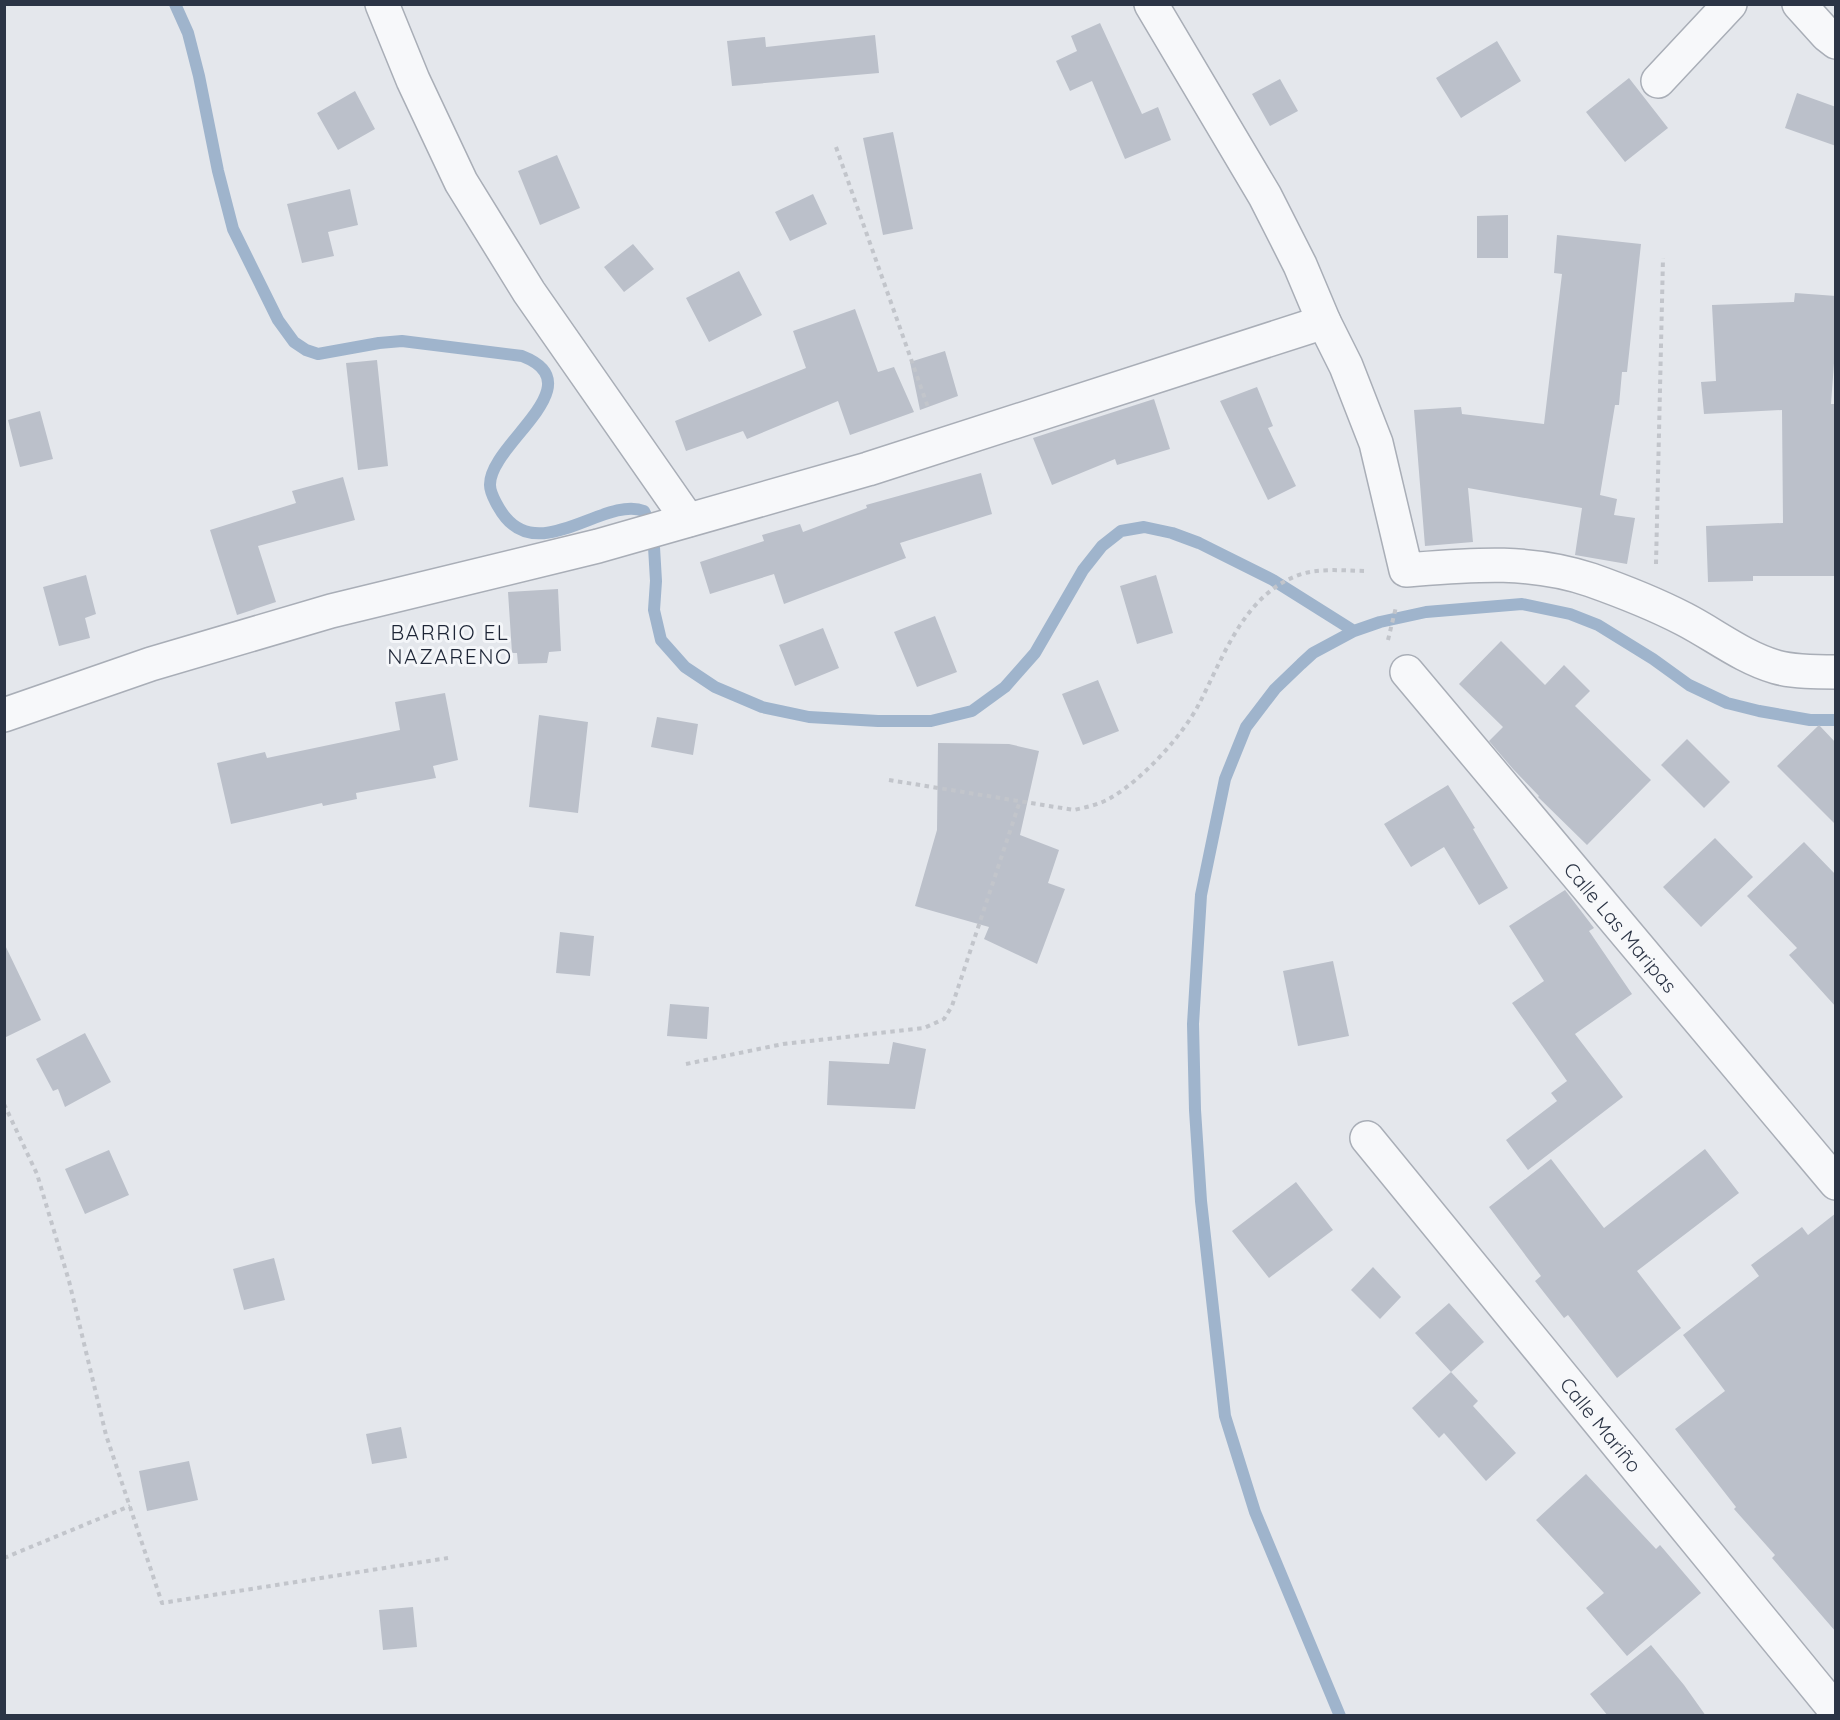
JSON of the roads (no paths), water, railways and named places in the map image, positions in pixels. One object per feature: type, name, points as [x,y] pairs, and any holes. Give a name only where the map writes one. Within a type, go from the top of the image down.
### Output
[{"type":"street","points":[[382,4],[413,80],[461,182],[529,292],[688,520]]},
{"type":"street","points":[[1151,4],[1265,196],[1300,265],[1346,366],[1376,443],[1406,570],[1507,564],[1548,568],[1590,580],[1655,606],[1683,619],[1749,657],[1778,668],[1836,672]]},
{"type":"street","points":[[1658,81],[1730,4]]},
{"type":"street","points":[[1799,4],[1836,42]]},
{"type":"street","points":[[4,716],[151,664],[332,611],[598,546],[868,469],[1324,322]]},
{"type":"street","name":"Calle Las Maripas","points":[[1407,672],[1836,1183]]},
{"type":"street","name":"Calle Mariño","points":[[1367,1138],[1836,1711]]},
{"type":"waterway","points":[[175,4],[188,33],[233,229],[278,320],[294,342],[318,354],[402,341],[522,356],[542,368],[548,383],[544,399],[494,469],[490,485],[496,502],[506,518],[521,530],[538,533],[556,531],[612,512],[629,509],[644,511],[653,530],[656,581],[654,610],[661,640],[685,667],[715,687],[762,707],[809,717],[931,721],[972,711],[1005,687],[1035,653],[1083,570],[1102,546],[1121,531],[1144,527],[1172,533],[1199,543],[1273,580],[1354,631]]},
{"type":"waterway","points":[[1340,1716],[1255,1512],[1225,1416],[1201,1201],[1195,1110],[1193,1024],[1201,895],[1225,779],[1246,727],[1275,689],[1313,653],[1354,631],[1380,622],[1426,612],[1522,604],[1570,614],[1598,625],[1653,659],[1689,685],[1727,703],[1810,720],[1836,720]]},
{"type":"district","name":"BARRIO EL NAZARENO","points":[[450,644]]}]
